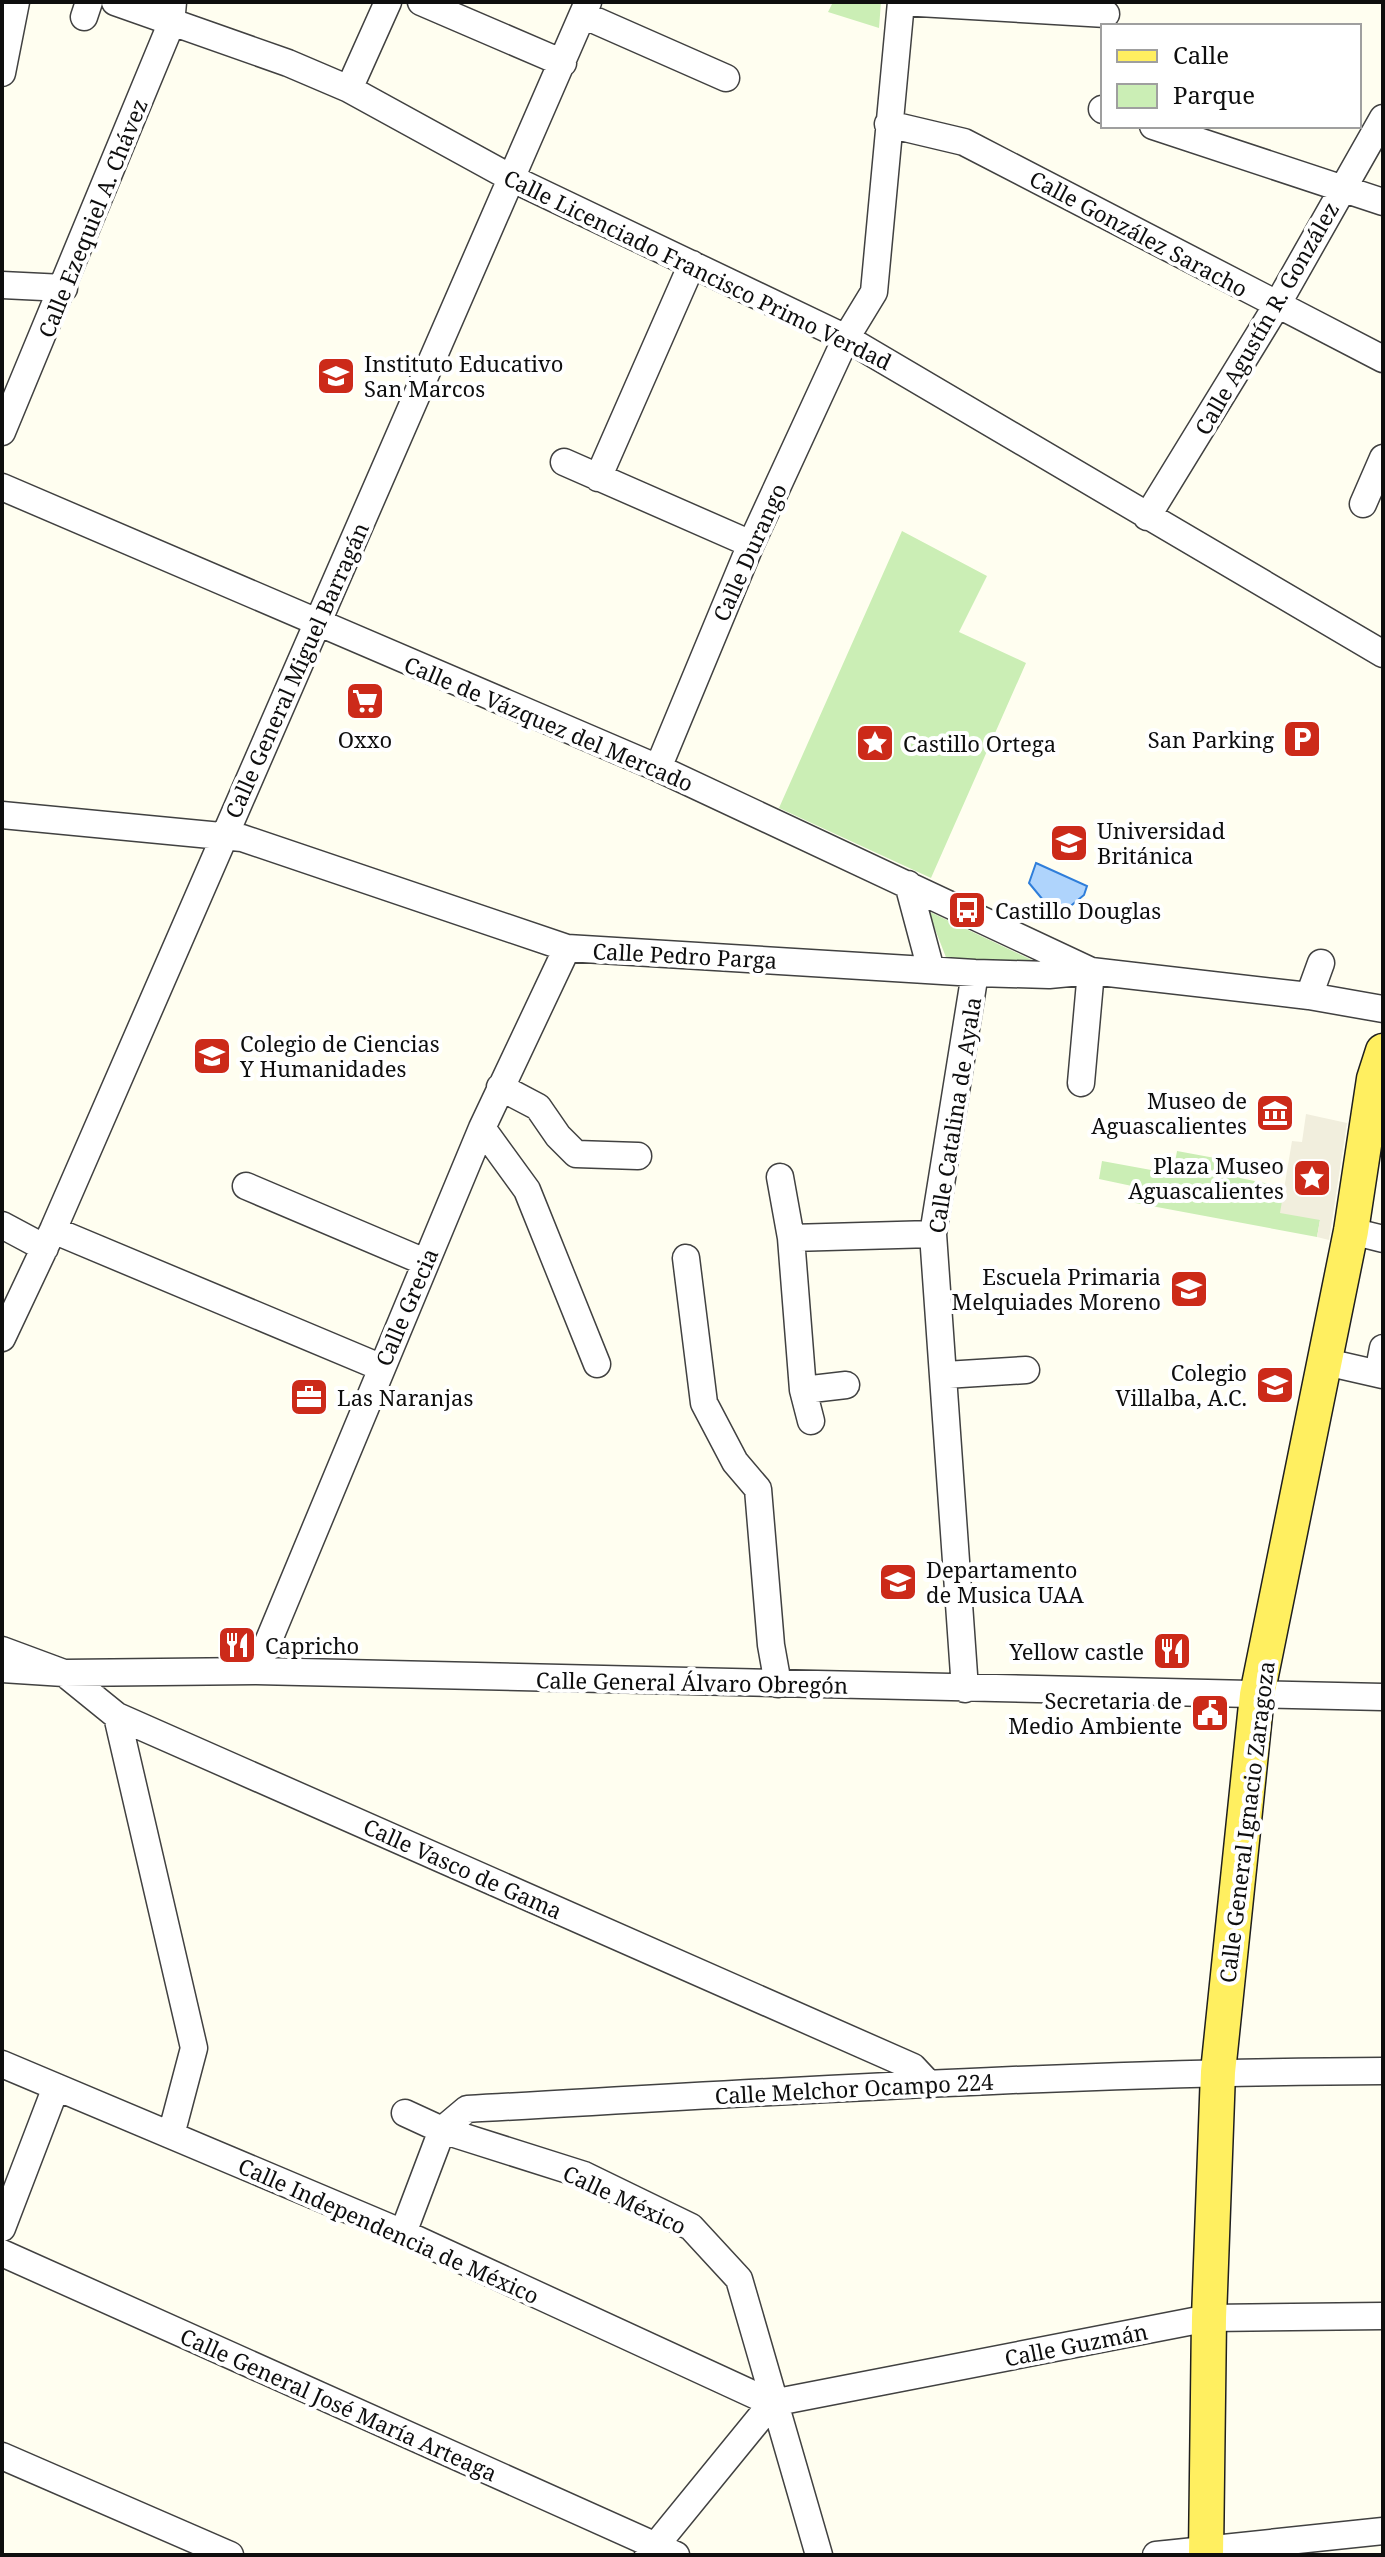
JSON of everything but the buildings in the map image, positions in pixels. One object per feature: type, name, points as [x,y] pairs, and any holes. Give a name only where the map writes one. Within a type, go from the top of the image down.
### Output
[{"type":"main road","name":"Calle General Ignacio Zaragoza","points":[[1206,2552],[1209,2318],[1218,2072],[1257,1695],[1326,1362],[1367,1235],[1374,1079],[1383,1051]]},
{"type":"street","points":[[2,73],[16,2]]},
{"type":"street","name":"Calle Licenciado Francisco Primo Verdad","points":[[115,2],[172,13],[349,89],[513,179],[846,338],[1383,654]]},
{"type":"street","points":[[349,89],[388,2]]},
{"type":"street","points":[[421,2],[563,63]]},
{"type":"street","points":[[901,2],[1106,14]]},
{"type":"street","name":"Calle Durango","points":[[658,768],[751,544],[846,338],[874,292],[878,278],[888,124],[901,2]]},
{"type":"street","points":[[586,8],[726,78]]},
{"type":"street","name":"Calle General Miguel Barragán","points":[[2,1338],[49,1239],[586,8]]},
{"type":"street","name":"Calle Ezequiel A. Chávez","points":[[2,432],[64,288],[172,13]]},
{"type":"street","name":"Calle Agustín R. González","points":[[1147,517],[1277,305],[1383,118]]},
{"type":"street","name":"Calle González Saracho","points":[[888,124],[964,142],[1383,359]]},
{"type":"street","points":[[1159,128],[1383,202]]},
{"type":"street","points":[[598,478],[692,264]]},
{"type":"street","points":[[2,285],[64,288]]},
{"type":"street","points":[[1363,504],[1383,458]]},
{"type":"street","points":[[564,462],[751,544]]},
{"type":"street","name":"Calle de Vázquez del Mercado","points":[[2,487],[658,768],[1091,971]]},
{"type":"street","name":"Calle Pedro Parga","points":[[2,815],[242,838],[567,948],[975,973],[1049,975],[1091,971],[1309,996],[1383,1009]]},
{"type":"street","points":[[908,884],[931,970]]},
{"type":"street","name":"Calle Grecia","points":[[256,1671],[482,1128],[567,948]]},
{"type":"street","points":[[1309,996],[1321,963]]},
{"type":"street","points":[[1081,1083],[1091,971]]},
{"type":"street","name":"Calle Catalina de Ayala","points":[[965,1689],[933,1234],[975,973]]},
{"type":"street","points":[[500,1087],[538,1107],[558,1136],[576,1154],[638,1156]]},
{"type":"street","points":[[482,1128],[527,1190],[597,1364]]},
{"type":"street","points":[[780,1177],[791,1238],[803,1390],[811,1421]]},
{"type":"street","points":[[246,1186],[425,1262]]},
{"type":"street","points":[[2,1225],[49,1239],[380,1367]]},
{"type":"street","points":[[791,1238],[933,1234]]},
{"type":"street","points":[[686,1258],[704,1403],[735,1462],[758,1489],[771,1645],[778,1684]]},
{"type":"street","points":[[1326,1362],[1381,1366]]},
{"type":"street","points":[[945,1375],[1026,1370]]},
{"type":"street","points":[[803,1390],[846,1385]]},
{"type":"street","name":"Calle Vasco de Gama","points":[[2,1650],[64,1673],[117,1716],[913,2067],[927,2082]]},
{"type":"street","name":"Calle General Álvaro Obregón","points":[[2,1669],[64,1673],[256,1671],[1383,1697]]},
{"type":"street","points":[[117,1716],[194,2048],[171,2135]]},
{"type":"street","name":"Calle Independencia de México","points":[[2,2064],[403,2233],[772,2403]]},
{"type":"street","name":"Calle Melchor Ocampo 224","points":[[442,2130],[467,2109],[927,2082],[1218,2072],[1383,2071]]},
{"type":"street","points":[[2,2228],[56,2087]]},
{"type":"street","name":"Calle México","points":[[405,2113],[442,2130],[584,2175],[691,2227],[739,2279],[772,2403],[819,2555]]},
{"type":"street","points":[[403,2233],[442,2130]]},
{"type":"street","name":"Calle General José María Arteaga","points":[[2,2253],[660,2552]]},
{"type":"street","name":"Calle Guzmán","points":[[772,2403],[1209,2318],[1383,2316]]},
{"type":"street","points":[[660,2552],[772,2403]]},
{"type":"street","points":[[2,2456],[230,2555]]},
{"type":"street","points":[[1156,2555],[1383,2531]]},
{"type":"green space","points":[[833,2],[881,2],[879,28],[828,12]]},
{"type":"green space","points":[[902,531],[987,576],[959,632],[1026,663],[931,878],[779,808]]},
{"type":"green space","points":[[928,911],[1051,969],[947,960]]},
{"type":"green space","points":[[1177,1151],[1242,1163],[1240,1178],[1285,1187],[1320,1220],[1317,1237],[1130,1202],[1132,1186],[1099,1179],[1102,1161],[1173,1174]]},
{"type":"shaded area","name":"Plaza Museo Aguascalientes","points":[[1306,1114],[1347,1123],[1329,1240],[1317,1237],[1320,1220],[1280,1213],[1292,1141],[1302,1142]]},
{"type":"water","points":[[1036,863],[1087,886],[1084,895],[1067,909],[1048,906],[1029,883]]},
{"type":"place","name":"Instituto Educativo San Marcos","points":[[336,376]]},
{"type":"place","name":"Oxxo","points":[[365,701]]},
{"type":"place","name":"San Parking","points":[[1302,739]]},
{"type":"place","name":"Castillo Ortega","points":[[875,743]]},
{"type":"place","name":"Universidad Británica","points":[[1069,843]]},
{"type":"place","name":"Castillo Douglas","points":[[967,910]]},
{"type":"place","name":"Colegio de Ciencias Y Humanidades","points":[[212,1056]]},
{"type":"place","name":"Museo de Aguascalientes","points":[[1275,1113]]},
{"type":"place","name":"Plaza Museo Aguascalientes","points":[[1312,1178]]},
{"type":"place","name":"Escuela Primaria Melquiades Moreno","points":[[1189,1289]]},
{"type":"place","name":"Colegio Villalba, A.C.","points":[[1275,1385]]},
{"type":"place","name":"Las Naranjas","points":[[309,1397]]},
{"type":"place","name":"Departamento de Musica UAA","points":[[898,1582]]},
{"type":"place","name":"Capricho","points":[[237,1645]]},
{"type":"place","name":"Yellow castle","points":[[1172,1651]]},
{"type":"place","name":"Secretaria de Medio Ambiente","points":[[1210,1713]]}]
